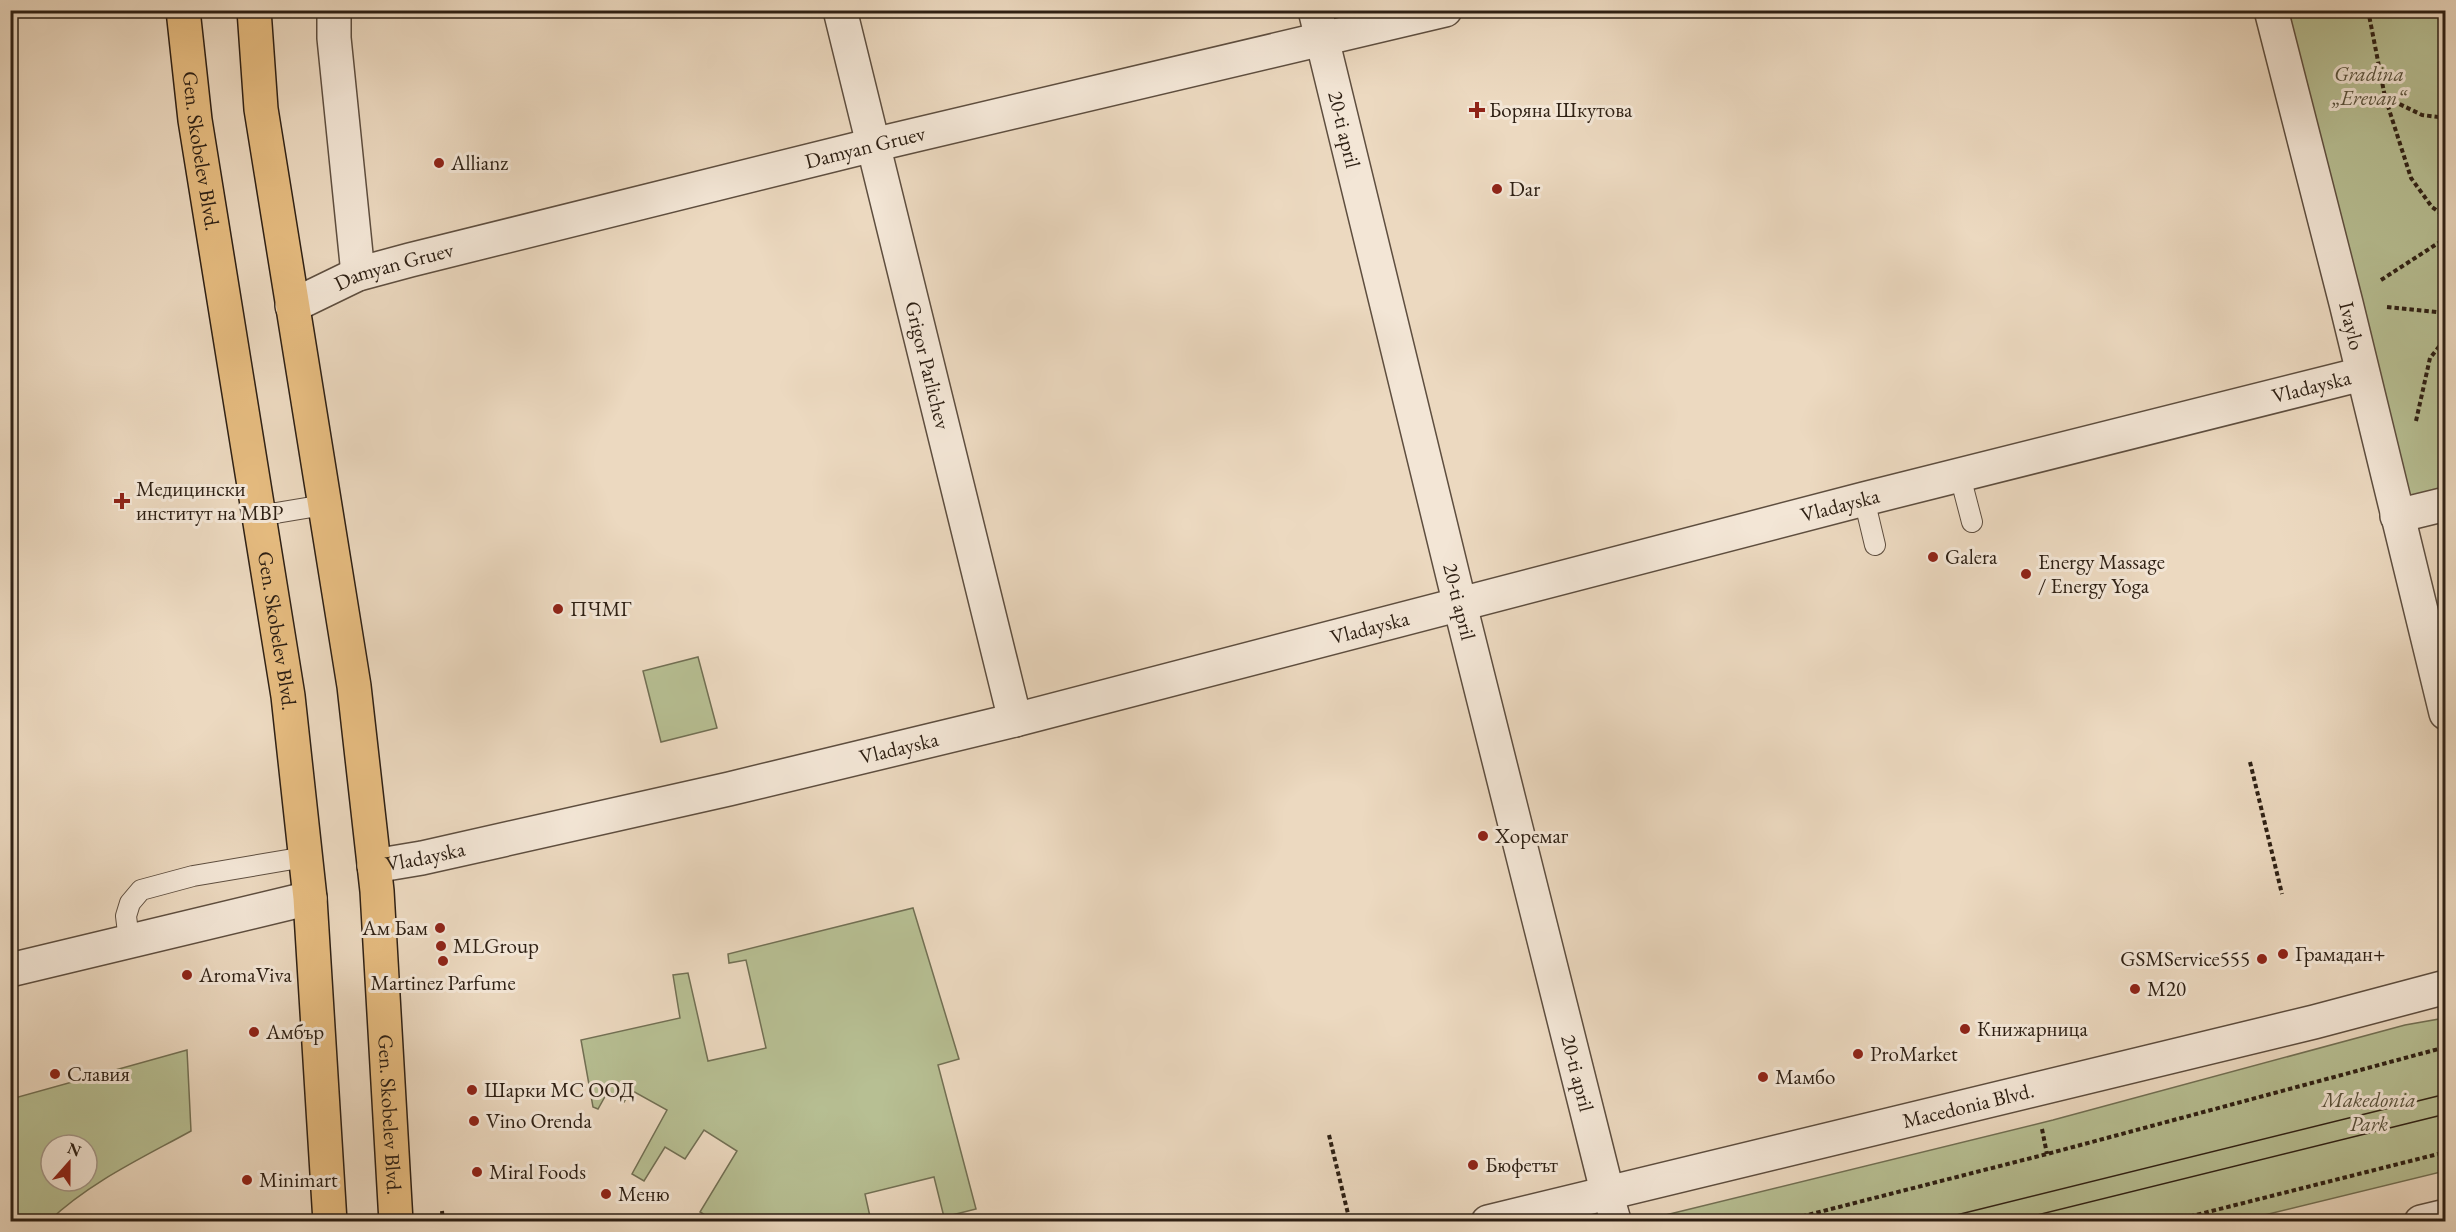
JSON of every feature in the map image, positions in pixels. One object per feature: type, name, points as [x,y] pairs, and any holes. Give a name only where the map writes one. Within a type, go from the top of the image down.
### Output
[{"type":"main road","name":"Gen. Skobelev Blvd.","points":[[183,10],[195,120],[288,696],[310,898],[330,1221]]},
{"type":"main road","name":"Gen. Skobelev Blvd.","points":[[254,10],[261,109],[292,306],[313,420],[324,505],[354,686],[374,866],[396,1221]]},
{"type":"street","points":[[334,10],[334,38],[358,274]]},
{"type":"street","name":"Grigor Parlichev","points":[[840,10],[1015,720]]},
{"type":"street","name":"Damyan Gruev","points":[[292,306],[358,274],[873,145],[1319,25],[1445,10]]},
{"type":"street","name":"Ivaylo","points":[[2271,10],[2346,303],[2445,713]]},
{"type":"street","name":"20-ti april","points":[[1319,25],[1460,605],[1612,1206]]},
{"type":"street","name":"Vladayska","points":[[374,866],[422,858],[729,789],[1015,720],[1864,499],[2362,374]]},
{"type":"street","points":[[2397,516],[2445,504]]},
{"type":"street","points":[[10,970],[310,898]]},
{"type":"street","name":"Macedonia Blvd.","points":[[1488,1221],[1612,1206],[2445,987]]},
{"type":"street","points":[[2421,1221],[2445,1216]]},
{"type":"lane","points":[[1960,476],[1972,522]]},
{"type":"lane","points":[[1864,499],[1875,545]]},
{"type":"lane","points":[[258,516],[324,505]]},
{"type":"lane","points":[[129,941],[126,916],[130,903],[141,890],[193,876],[305,857]]},
{"type":"path","points":[[2368,10],[2385,98],[2411,178],[2432,207],[2445,217]]},
{"type":"path","points":[[2340,101],[2385,98],[2422,116],[2445,118]]},
{"type":"path","points":[[2346,303],[2445,238]]},
{"type":"path","points":[[2346,303],[2445,313]]},
{"type":"path","points":[[2250,762],[2282,894]]},
{"type":"path","points":[[1780,1221],[2047,1154],[2445,1047]]},
{"type":"path","points":[[2040,1123],[2047,1154]]},
{"type":"path","points":[[1329,1135],[1350,1221]]},
{"type":"path","points":[[2168,1221],[2445,1152]]},
{"type":"path","points":[[442,1210],[443,1221]]},
{"type":"green space","name":"Gradina „Erevan“","points":[[2271,11],[2445,11],[2445,504],[2397,516]]},
{"type":"green space","points":[[698,657],[717,728],[661,742],[643,671]]},
{"type":"green space","points":[[913,908],[959,1059],[938,1065],[976,1209],[944,1217],[934,1177],[865,1194],[871,1221],[715,1221],[700,1212],[737,1151],[704,1130],[685,1159],[665,1147],[644,1181],[632,1174],[667,1110],[631,1090],[624,1102],[607,1093],[598,1109],[593,1107],[581,1040],[680,1018],[673,975],[688,973],[708,1061],[766,1048],[746,960],[729,963],[728,954]]},
{"type":"green space","name":"Makedonia Park","points":[[2445,1018],[2445,1171],[2240,1221],[1641,1221],[2053,1120],[2405,1025]]},
{"type":"green space","points":[[187,1050],[191,1131],[99,1183],[99,1133],[39,1133],[39,1193],[84,1193],[49,1221],[11,1221],[11,1099]]},
{"type":"tram line","points":[[1928,1222],[2446,1094]]},
{"type":"tram line","points":[[2009,1222],[2446,1114]]},
{"type":"place","name":"Боряна Шкутова","points":[[1477,110]]},
{"type":"place","name":"Allianz","points":[[439,163]]},
{"type":"place","name":"Dar","points":[[1497,189]]},
{"type":"place","name":"Медицински институт на МВР","points":[[122,501]]},
{"type":"place","name":"Galera","points":[[1933,557]]},
{"type":"place","name":"Energy Massage / Energy Yoga","points":[[2026,574]]},
{"type":"place","name":"ПЧМГ","points":[[558,609]]},
{"type":"place","name":"Хоремаг","points":[[1483,836]]},
{"type":"place","name":"Ам Бам","points":[[440,928]]},
{"type":"place","name":"MLGroup","points":[[441,946]]},
{"type":"place","name":"Грамадан+","points":[[2283,954]]},
{"type":"place","name":"GSMService555","points":[[2262,959]]},
{"type":"place","name":"Martinez Parfume","points":[[443,961]]},
{"type":"place","name":"AromaViva","points":[[187,975]]},
{"type":"place","name":"M20","points":[[2135,989]]},
{"type":"place","name":"Книжарница","points":[[1965,1029]]},
{"type":"place","name":"Амбър","points":[[254,1032]]},
{"type":"place","name":"ProMarket","points":[[1858,1054]]},
{"type":"place","name":"Славия","points":[[55,1074]]},
{"type":"place","name":"Мамбо","points":[[1763,1077]]},
{"type":"place","name":"Шарки МС ООД","points":[[472,1090]]},
{"type":"place","name":"Vino Orenda","points":[[474,1121]]},
{"type":"place","name":"Бюфетът","points":[[1473,1165]]},
{"type":"place","name":"Miral Foods","points":[[477,1172]]},
{"type":"place","name":"Minimart","points":[[247,1180]]},
{"type":"place","name":"Меню","points":[[606,1194]]}]
